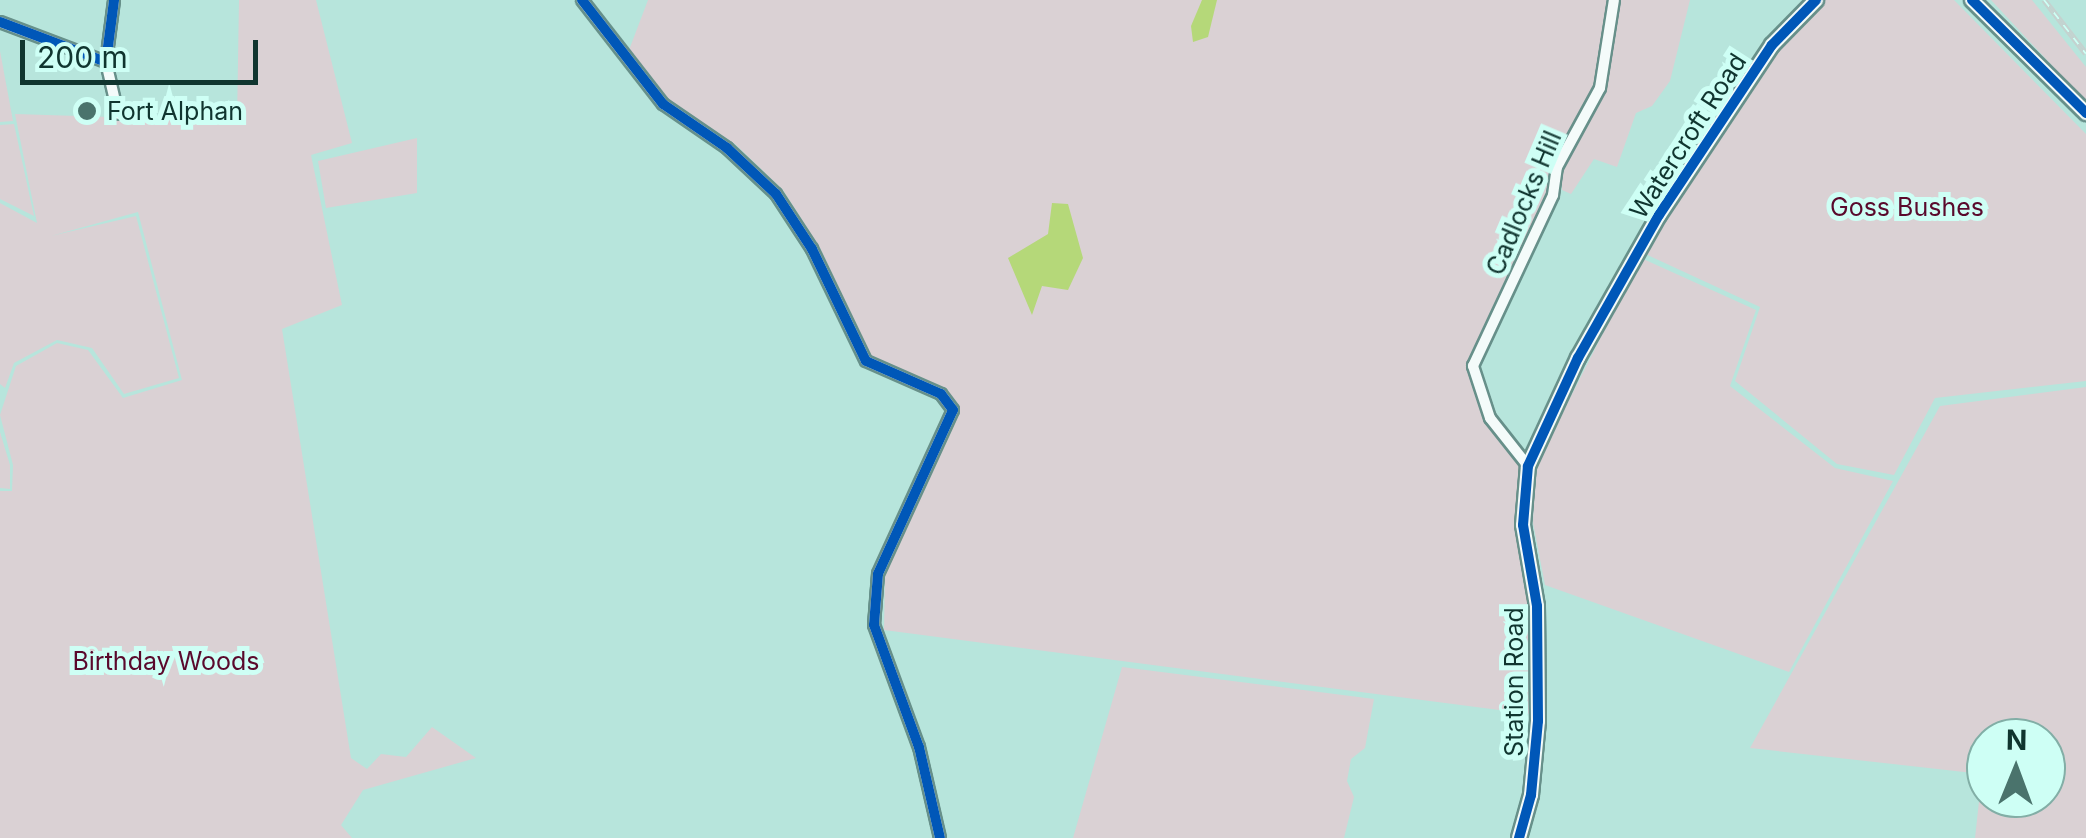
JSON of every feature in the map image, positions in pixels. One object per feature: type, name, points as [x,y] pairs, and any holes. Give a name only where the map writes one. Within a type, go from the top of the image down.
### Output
[{"type":"street","points":[[114,0],[106,62],[118,114]]},
{"type":"street","points":[[582,0],[663,104],[727,148],[776,194],[812,249],[866,360],[942,394],[953,410],[878,574],[874,624],[938,819],[940,838]]},
{"type":"street","name":"Cadlocks Hill","points":[[1528,466],[1490,418],[1473,366],[1554,195],[1558,167],[1600,88],[1614,0]]},
{"type":"street","name":"Watercroft Road","points":[[1528,466],[1578,358],[1659,215],[1772,45],[1816,0]]},
{"type":"street","points":[[1972,0],[2086,113]]},
{"type":"street","points":[[0,22],[106,62]]},
{"type":"street","name":"Station Road","points":[[1519,838],[1531,796],[1538,721],[1537,606],[1522,525],[1528,466]]},
{"type":"green space","name":"Birthday Woods","points":[[239,0],[316,0],[352,143],[311,155],[342,305],[282,329],[351,758],[367,769],[381,754],[406,757],[432,727],[476,758],[363,790],[341,825],[352,838],[0,838],[0,491],[12,491],[13,465],[0,415],[16,366],[57,343],[88,350],[123,398],[182,380],[138,212],[51,236],[136,216],[179,378],[124,394],[92,348],[57,340],[14,363],[5,388],[0,384],[0,203],[37,223],[15,114],[237,121]]},
{"type":"green space","points":[[648,0],[1608,0],[1594,86],[1551,164],[1548,194],[1467,367],[1486,423],[1521,468],[1516,527],[1530,608],[1530,714],[884,630],[885,574],[959,410],[945,390],[871,356],[820,248],[783,190],[735,144],[667,99],[629,50]]},
{"type":"green space","points":[[1619,0],[1690,0],[1670,81],[1652,106],[1636,113],[1617,167],[1594,159],[1571,194],[1562,190],[1561,169],[1601,96]]},
{"type":"green space","name":"Goss Bushes","points":[[1824,0],[1954,0],[2086,134],[2086,381],[1935,398],[1894,475],[1837,464],[1735,381],[1760,307],[1641,252],[1777,48]]},
{"type":"green space","points":[[1991,0],[2032,0],[2086,67],[2086,102]]},
{"type":"green space","points":[[0,51],[13,121],[0,122]]},
{"type":"green space","points":[[14,124],[34,216],[0,199],[0,125]]},
{"type":"green space","points":[[417,138],[417,193],[326,208],[318,161]]},
{"type":"green space","points":[[1641,258],[1756,310],[1730,386],[1835,468],[1893,481],[1789,672],[1545,585],[1533,523],[1535,467]]},
{"type":"green space","points":[[2086,387],[2086,838],[1975,838],[1977,818],[2066,818],[2066,718],[1966,718],[1966,772],[1750,748],[1940,406]]},
{"type":"green space","points":[[0,432],[10,465],[10,489],[0,488]]},
{"type":"green space","points":[[1122,667],[1374,699],[1365,748],[1351,759],[1347,781],[1354,797],[1344,838],[1073,838]]},
{"type":"shaded area","points":[[1202,0],[1217,0],[1208,37],[1193,42],[1191,26]]},
{"type":"shaded area","points":[[1052,203],[1068,204],[1083,258],[1068,290],[1042,286],[1032,315],[1008,258],[1048,234]]},
{"type":"railway","points":[[2044,0],[2086,54]]},
{"type":"cycle path","points":[[0,22],[106,62],[114,0]]},
{"type":"cycle path","points":[[582,0],[663,104],[727,148],[776,194],[812,249],[866,361],[941,394],[953,410],[878,574],[874,625],[919,747],[940,838]]},
{"type":"cycle path","points":[[1519,838],[1531,795],[1538,721],[1537,606],[1523,525],[1528,466],[1578,358],[1659,215],[1772,45],[1816,0]]},
{"type":"cycle path","points":[[1972,0],[2086,113]]},
{"type":"place","name":"Fort Alphan","points":[[87,111]]}]
